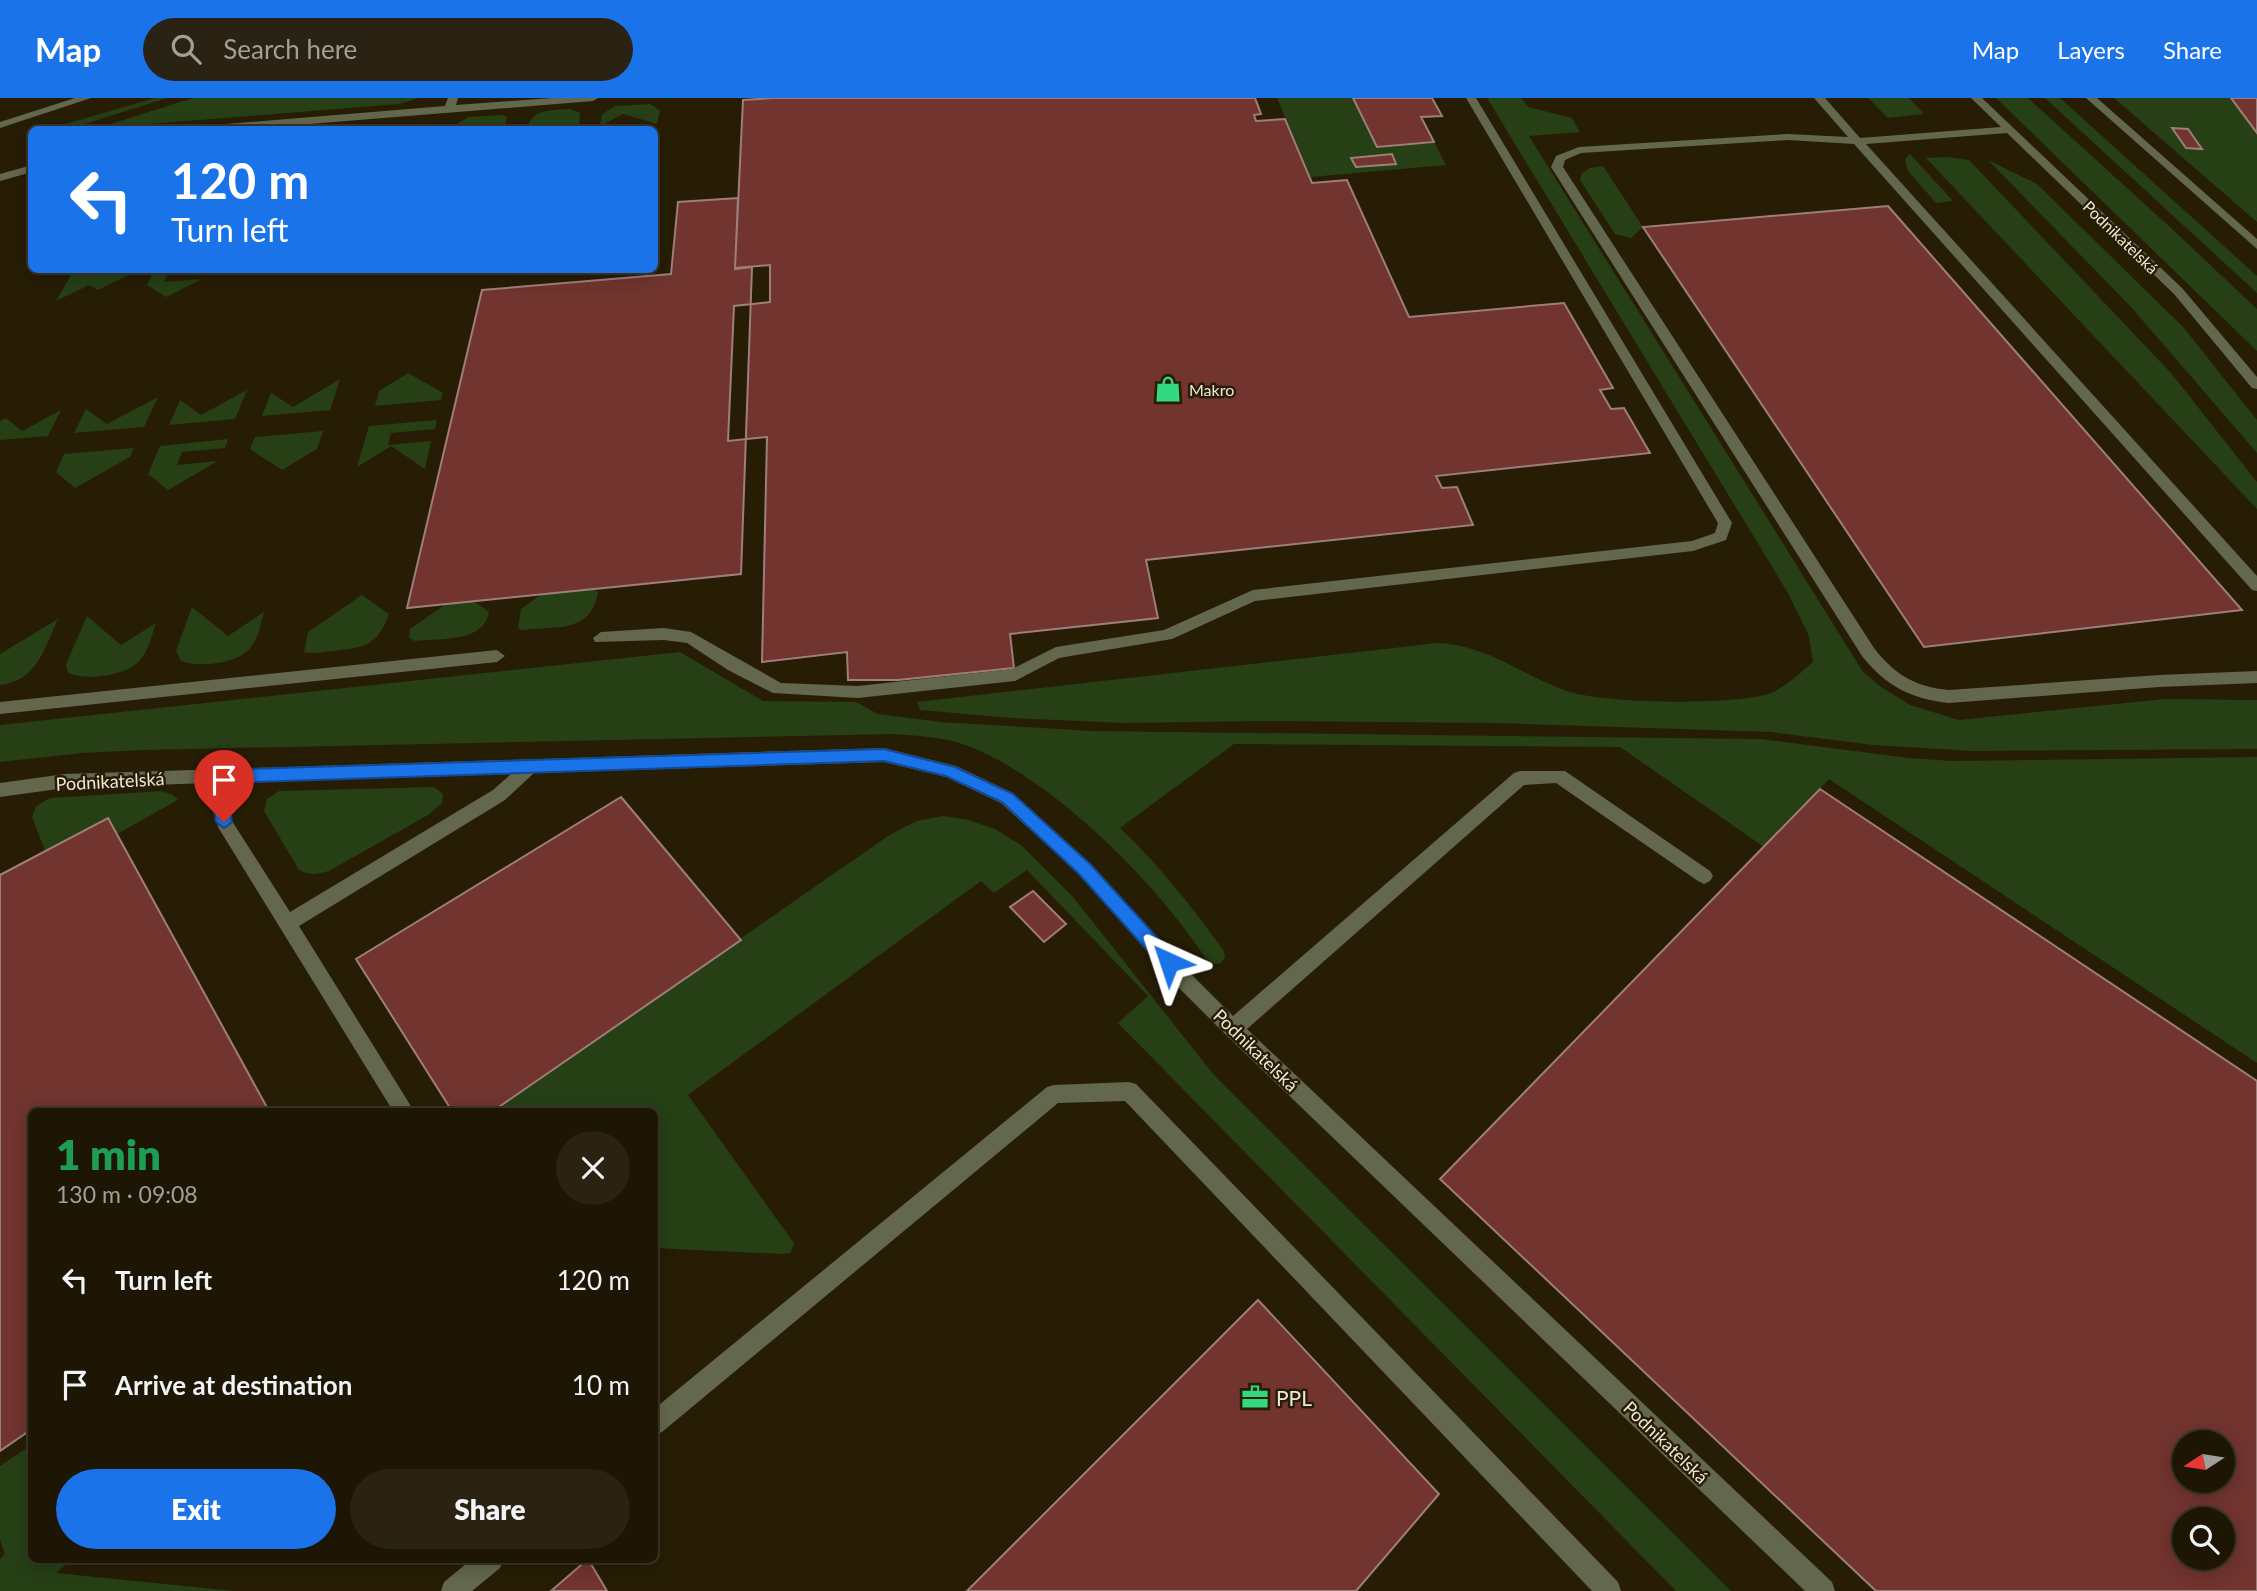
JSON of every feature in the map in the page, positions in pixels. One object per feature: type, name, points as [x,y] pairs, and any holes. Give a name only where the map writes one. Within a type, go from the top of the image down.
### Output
[{"type":"street","points":[[0,125],[86,98]]},
{"type":"street","points":[[229,126],[451,103],[593,98]]},
{"type":"street","points":[[601,638],[664,634],[691,638],[734,666],[779,689],[858,692],[1015,675],[1056,653],[1167,635],[1252,596],[1693,546],[1721,536],[1725,523],[1471,98]]},
{"type":"street","points":[[1819,98],[2257,586]]},
{"type":"street","name":"Podnikatelská","points":[[1976,98],[2178,291],[2257,385]]},
{"type":"street","points":[[2091,98],[2257,245]]},
{"type":"street","points":[[2009,130],[1858,141],[1776,137],[1578,150],[1560,158],[1557,167],[1880,670],[1899,683],[1936,697],[2159,681],[2257,677]]},
{"type":"street","points":[[0,178],[28,169]]},
{"type":"street","points":[[0,708],[497,656]]},
{"type":"street","name":"Podnikatelská","points":[[0,790],[65,781],[884,755],[950,771],[1007,798],[1085,869],[1185,981],[1233,1029],[1823,1591]]},
{"type":"street","points":[[288,923],[499,795],[529,767]]},
{"type":"street","points":[[1233,1029],[1520,778],[1559,776],[1704,876]]},
{"type":"street","points":[[217,777],[224,822],[402,1108]]},
{"type":"street","points":[[658,1421],[1054,1094],[1129,1091],[1609,1591]]},
{"type":"street","points":[[453,1591],[486,1563]]},
{"type":"green space","points":[[155,98],[167,98],[78,126],[58,126]]},
{"type":"green space","points":[[193,98],[419,98],[399,104],[138,126],[104,126]]},
{"type":"green space","points":[[1277,98],[1353,98],[1377,147],[1434,142],[1446,165],[1311,177]]},
{"type":"green space","points":[[1487,98],[1521,98],[1528,107],[1572,118],[1580,132],[1529,136],[1863,672],[1910,705],[1959,720],[2165,699],[2257,700],[2257,749],[1971,751],[1873,745],[1771,732],[1497,723],[1123,723],[920,710],[917,702],[1438,643],[1457,645],[1490,655],[1567,691],[1636,701],[1695,702],[1765,695],[1784,686],[1813,662],[1809,636],[1788,593]]},
{"type":"green space","points":[[1868,98],[1909,98],[1924,114],[1888,118]]},
{"type":"green space","points":[[1996,98],[2028,98],[2257,309],[2257,351]]},
{"type":"green space","points":[[2045,98],[2060,98],[2257,276],[2257,293]]},
{"type":"green space","points":[[2114,98],[2231,98],[2257,133],[2257,222]]},
{"type":"green space","points":[[650,104],[660,110],[657,124],[623,114],[600,126],[602,114],[616,106]]},
{"type":"green space","points":[[569,109],[580,113],[579,126],[528,126],[537,114]]},
{"type":"green space","points":[[469,117],[507,117],[506,126],[457,126]]},
{"type":"green space","points":[[1910,154],[1953,201],[1936,203],[1908,171],[1905,159]]},
{"type":"green space","points":[[1926,158],[1969,160],[2171,373],[2257,482],[2257,509]]},
{"type":"green space","points":[[1988,160],[2037,184],[2184,328],[2257,420],[2257,453],[2132,308]]},
{"type":"green space","points":[[1603,166],[1643,227],[1631,238],[1615,234],[1580,180],[1582,173],[1590,168]]},
{"type":"green space","points":[[72,273],[130,273],[98,290],[89,285],[56,301]]},
{"type":"green space","points":[[153,273],[168,273],[164,282],[202,279],[166,297],[147,285]]},
{"type":"green space","points":[[408,373],[443,393],[441,400],[375,406],[379,391]]},
{"type":"green space","points":[[340,379],[330,410],[262,416],[271,393],[293,407]]},
{"type":"green space","points":[[247,390],[235,419],[169,425],[180,400],[201,415]]},
{"type":"green space","points":[[158,397],[144,427],[74,433],[86,409],[107,424]]},
{"type":"green space","points":[[61,410],[48,436],[0,440],[0,421],[6,418],[22,431]]},
{"type":"green space","points":[[437,420],[435,429],[391,433],[388,445],[431,441],[425,469],[391,446],[357,467],[369,426]]},
{"type":"green space","points":[[323,431],[317,449],[282,470],[250,449],[255,437]]},
{"type":"green space","points":[[228,439],[225,448],[182,452],[177,465],[218,461],[168,490],[148,474],[160,446]]},
{"type":"green space","points":[[134,448],[130,457],[75,488],[56,472],[64,454]]},
{"type":"green space","points":[[570,574],[598,592],[588,615],[570,625],[521,630],[518,628],[521,609]]},
{"type":"green space","points":[[462,593],[489,612],[479,629],[448,639],[415,641],[409,638],[410,629]]},
{"type":"green space","points":[[362,595],[389,614],[385,625],[374,639],[352,648],[318,653],[304,652],[308,632]]},
{"type":"green space","points":[[192,607],[228,636],[264,612],[257,637],[248,651],[220,663],[199,664],[181,661],[176,651]]},
{"type":"green space","points":[[87,616],[121,645],[156,623],[146,651],[135,665],[117,673],[86,677],[68,673],[66,664]]},
{"type":"green space","points":[[58,619],[38,662],[31,670],[13,682],[0,685],[0,654]]},
{"type":"green space","points":[[680,652],[763,701],[856,702],[878,714],[941,722],[1093,731],[1760,739],[1952,761],[2257,757],[2257,1063],[1829,779],[1764,847],[1620,747],[1234,744],[1120,828],[1175,887],[1224,951],[1225,957],[1221,963],[1215,964],[1206,959],[1132,867],[1068,808],[1000,761],[959,743],[923,736],[894,734],[144,750],[82,753],[0,762],[0,725]]},
{"type":"green space","points":[[434,787],[443,794],[442,803],[428,815],[329,871],[317,874],[299,870],[264,811],[267,799],[279,791]]},
{"type":"green space","points":[[162,791],[178,800],[117,834],[108,818],[45,851],[32,817],[36,806],[50,798]]},
{"type":"green space","points":[[943,816],[969,820],[995,829],[1021,845],[1073,897],[1214,1075],[1731,1591],[1676,1591],[1118,1023],[1148,996],[1027,870],[994,893],[981,881],[688,1095],[791,1239],[794,1244],[790,1253],[658,1248],[658,1108],[496,1108],[891,834],[917,821]]},
{"type":"green space","points":[[28,1447],[28,1563],[68,1563],[56,1573],[234,1591],[0,1591],[0,1559],[5,1554],[0,1540],[0,1466]]},
{"type":"building","name":"Makro","points":[[1255,98],[1261,114],[1254,115],[1256,121],[1285,119],[1312,183],[1347,180],[1409,317],[1564,303],[1613,388],[1600,390],[1611,409],[1624,408],[1650,453],[1436,476],[1442,488],[1457,487],[1473,525],[1146,560],[1158,618],[1010,634],[1014,668],[898,680],[848,680],[847,652],[762,662],[767,437],[728,441],[734,306],[770,302],[770,265],[735,268],[743,100]]},
{"type":"building","points":[[1353,98],[1432,98],[1442,116],[1421,117],[1434,142],[1377,147]]},
{"type":"building","points":[[2231,98],[2257,98],[2257,133]]},
{"type":"building","points":[[2172,128],[2188,129],[2202,149],[2186,148]]},
{"type":"building","points":[[1392,154],[1396,164],[1356,167],[1351,158]]},
{"type":"building","points":[[738,198],[735,269],[752,267],[741,574],[407,608],[482,290],[671,274],[678,202]]},
{"type":"building","points":[[1888,206],[2242,610],[1924,647],[1643,227]]},
{"type":"building","points":[[1820,789],[2257,1081],[2257,1591],[1876,1591],[1440,1179]]},
{"type":"building","points":[[621,797],[741,940],[497,1108],[450,1108],[356,959]]},
{"type":"building","points":[[108,818],[267,1108],[28,1108],[28,1432],[0,1451],[0,875]]},
{"type":"building","points":[[1033,891],[1066,924],[1044,942],[1010,907]]},
{"type":"building","name":"PPL","points":[[1258,1300],[1439,1494],[1356,1591],[967,1591]]},
{"type":"building","points":[[583,1563],[590,1563],[607,1591],[551,1591]]},
{"type":"place","name":"Makro","points":[[1168,389]]},
{"type":"place","name":"PPL","points":[[1255,1397]]},
{"type":"route","points":[[224,822],[217,777],[884,755],[950,771],[1007,798],[1085,869],[1169,962]]}]
